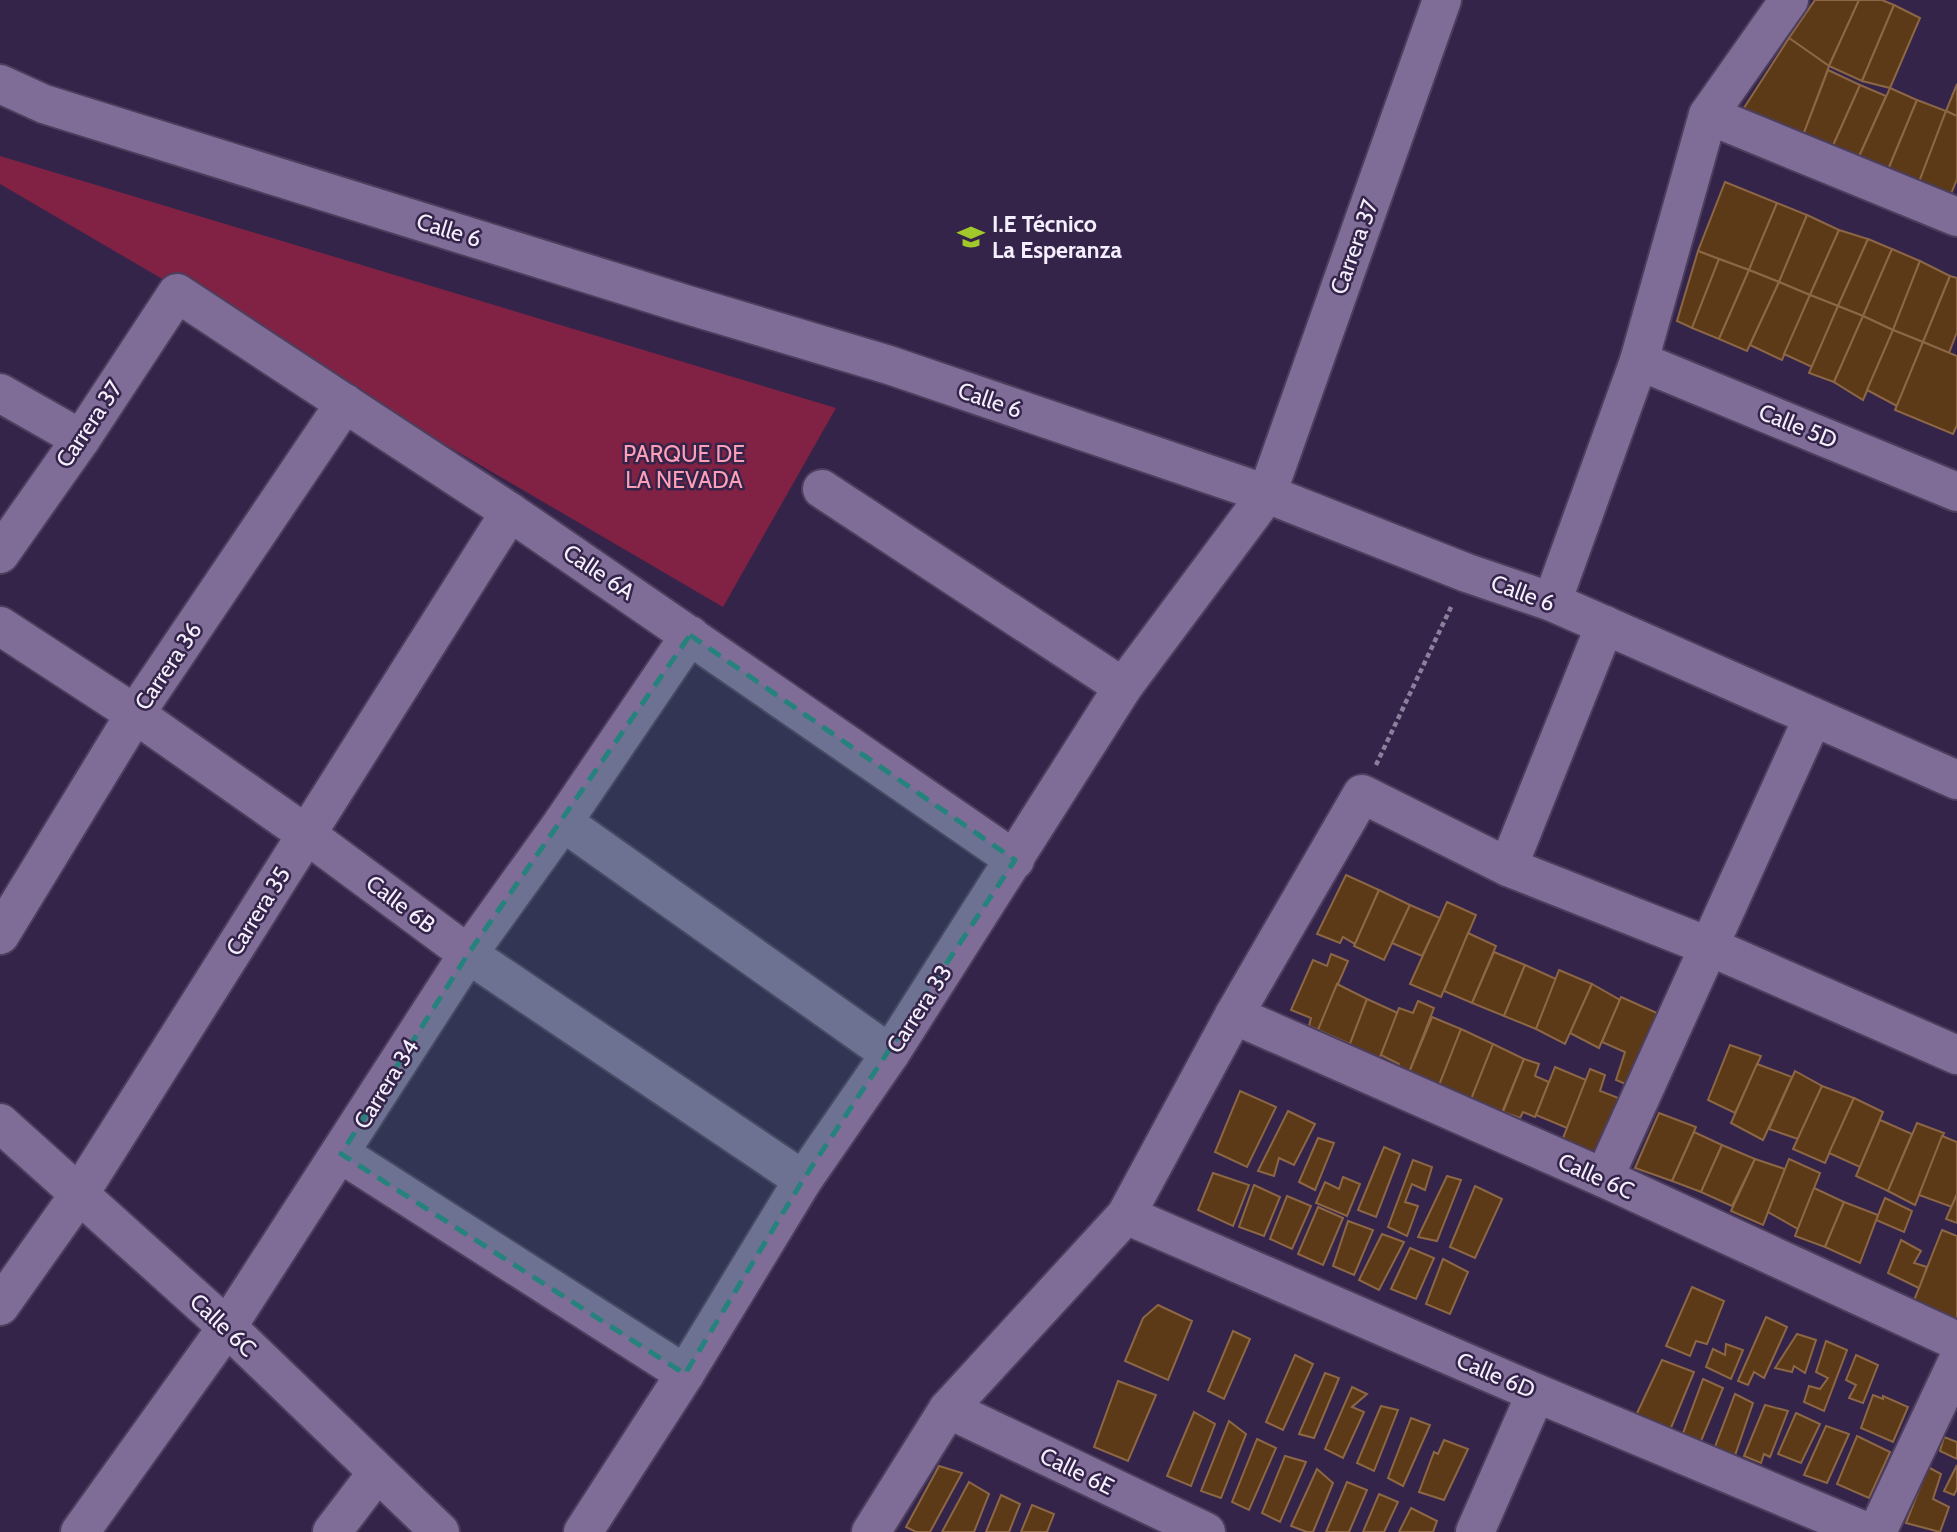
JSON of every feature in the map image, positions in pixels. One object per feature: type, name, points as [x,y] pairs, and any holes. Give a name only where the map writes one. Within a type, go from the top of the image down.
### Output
[{"type":"street","name":"Carrera 37","points":[[1267,494],[1442,0]]},
{"type":"street","points":[[1552,602],[1639,361],[1708,115],[1789,0]]},
{"type":"street","name":"Calle 6","points":[[0,84],[44,104],[674,301],[889,365],[1267,494],[1467,573],[1552,602],[1957,780]]},
{"type":"street","points":[[1708,115],[1957,217]]},
{"type":"street","name":"Carrera 37","points":[[0,554],[177,293]]},
{"type":"street","name":"Calle 6A","points":[[177,293],[510,512],[1015,860]]},
{"type":"street","name":"Calle 5D","points":[[1639,361],[1957,492]]},
{"type":"street","points":[[0,393],[80,439]]},
{"type":"street","name":"Carrera 36","points":[[0,935],[135,713],[345,403]]},
{"type":"street","points":[[822,489],[1123,687]]},
{"type":"street","name":"Carrera 33","points":[[583,1532],[685,1374],[803,1180],[890,1054],[1123,687],[1267,494]]},
{"type":"street","name":"Carrera 35","points":[[0,1306],[78,1196],[510,512]]},
{"type":"street","points":[[1508,867],[1605,625]]},
{"type":"street","name":"Calle 6B","points":[[0,626],[135,713],[306,834],[468,954],[803,1180]]},
{"type":"street","name":"Carrera 34","points":[[80,1532],[227,1327],[468,954],[690,635]]},
{"type":"street","points":[[1604,1178],[1813,717]]},
{"type":"street","points":[[871,1532],[948,1409],[1126,1215],[1234,1015],[1362,794],[1508,867],[1709,946],[1957,1055]]},
{"type":"street","points":[[563,821],[890,1054]]},
{"type":"street","name":"Calle 6C","points":[[1234,1015],[1604,1178],[1957,1341]]},
{"type":"street","name":"Calle 6C","points":[[0,1123],[78,1196],[227,1327],[440,1532]]},
{"type":"street","points":[[341,1154],[685,1374]]},
{"type":"street","name":"Calle 6D","points":[[1126,1215],[1536,1393],[1867,1532]]},
{"type":"street","points":[[1877,1532],[1957,1362]]},
{"type":"street","points":[[1475,1532],[1536,1393]]},
{"type":"street","name":"Calle 6E","points":[[948,1409],[1206,1532]]},
{"type":"street","points":[[332,1532],[377,1473]]},
{"type":"path","points":[[1362,794],[1467,573]]},
{"type":"highlighted area","points":[[690,635],[1015,860],[803,1180],[685,1374],[341,1154],[468,954]]},
{"type":"green space","name":"PARQUE DE LA NEVADA","points":[[0,156],[836,408],[723,607],[0,184]]},
{"type":"building","points":[[1815,0],[1859,0],[1829,66],[1789,38]]},
{"type":"building","points":[[1859,0],[1882,0],[1894,5],[1862,81],[1829,66]]},
{"type":"building","points":[[1894,5],[1920,18],[1890,88],[1862,81]]},
{"type":"building","points":[[1789,38],[1829,66],[1802,138],[1742,111]]},
{"type":"building","points":[[1828,70],[1860,85],[1831,150],[1802,138]]},
{"type":"building","points":[[1957,84],[1957,116],[1946,111]]},
{"type":"building","points":[[1860,85],[1886,96],[1857,161],[1831,150]]},
{"type":"building","points":[[1890,88],[1917,100],[1885,177],[1857,161]]},
{"type":"building","points":[[1917,100],[1946,111],[1916,190],[1885,177]]},
{"type":"building","points":[[1946,111],[1957,116],[1957,179],[1947,204],[1916,190]]},
{"type":"building","points":[[1725,182],[1777,203],[1749,270],[1698,251]]},
{"type":"building","points":[[1777,203],[1807,215],[1779,282],[1749,270]]},
{"type":"building","points":[[1807,215],[1839,230],[1810,295],[1779,282]]},
{"type":"building","points":[[1839,230],[1868,239],[1838,306],[1810,295]]},
{"type":"building","points":[[1868,239],[1892,249],[1863,316],[1838,306]]},
{"type":"building","points":[[1892,249],[1920,261],[1893,330],[1863,316]]},
{"type":"building","points":[[1698,251],[1719,259],[1692,328],[1677,321]]},
{"type":"building","points":[[1719,259],[1749,270],[1719,339],[1692,328]]},
{"type":"building","points":[[1920,261],[1950,276],[1923,342],[1893,330]]},
{"type":"building","points":[[1749,270],[1779,282],[1747,351],[1719,339]]},
{"type":"building","points":[[1950,276],[1957,278],[1957,332],[1949,353],[1923,342]]},
{"type":"building","points":[[1779,282],[1810,295],[1782,360],[1750,345]]},
{"type":"building","points":[[1810,295],[1838,306],[1812,367],[1784,354]]},
{"type":"building","points":[[1838,306],[1863,316],[1834,382],[1809,373]]},
{"type":"building","points":[[1863,316],[1893,330],[1863,400],[1834,382]]},
{"type":"building","points":[[1893,330],[1923,342],[1897,406],[1867,390]]},
{"type":"building","points":[[1923,342],[1957,356],[1957,425],[1953,434],[1895,410]]},
{"type":"building","points":[[1346,875],[1379,890],[1355,944],[1343,937],[1340,943],[1317,934]]},
{"type":"building","points":[[1379,890],[1410,905],[1384,960],[1354,946]]},
{"type":"building","points":[[1447,902],[1476,915],[1441,997],[1410,984]]},
{"type":"building","points":[[1410,905],[1440,918],[1422,956],[1392,943]]},
{"type":"building","points":[[1468,933],[1496,946],[1472,1003],[1444,991]]},
{"type":"building","points":[[1494,952],[1525,965],[1504,1016],[1472,1003]]},
{"type":"building","points":[[1331,954],[1348,961],[1318,1030],[1309,1026],[1311,1018],[1291,1010],[1313,960],[1327,966]]},
{"type":"building","points":[[1525,965],[1556,979],[1536,1029],[1504,1016]]},
{"type":"building","points":[[1559,970],[1592,984],[1565,1044],[1536,1029]]},
{"type":"building","points":[[1337,984],[1367,999],[1350,1044],[1318,1030]]},
{"type":"building","points":[[1592,984],[1620,1000],[1599,1048],[1570,1033]]},
{"type":"building","points":[[1621,997],[1657,1013],[1628,1085],[1616,1080],[1625,1052],[1602,1042]]},
{"type":"building","points":[[1367,999],[1398,1013],[1375,1069],[1345,1057]]},
{"type":"building","points":[[1418,1001],[1434,1008],[1408,1075],[1397,1070],[1399,1064],[1381,1055],[1399,1008],[1413,1013]]},
{"type":"building","points":[[1432,1017],[1461,1029],[1438,1088],[1408,1075]]},
{"type":"building","points":[[1461,1029],[1493,1044],[1470,1102],[1438,1088]]},
{"type":"building","points":[[1493,1044],[1524,1059],[1501,1115],[1470,1102]]},
{"type":"building","points":[[1730,1045],[1761,1056],[1735,1113],[1708,1100]]},
{"type":"building","points":[[1524,1059],[1539,1064],[1535,1076],[1549,1082],[1535,1117],[1523,1112],[1520,1118],[1503,1112]]},
{"type":"building","points":[[1757,1064],[1792,1077],[1763,1140],[1731,1123]]},
{"type":"building","points":[[1555,1067],[1586,1080],[1567,1128],[1536,1115]]},
{"type":"building","points":[[1590,1069],[1605,1075],[1600,1091],[1621,1099],[1596,1160],[1560,1146]]},
{"type":"building","points":[[1795,1071],[1822,1086],[1798,1139],[1769,1129]]},
{"type":"building","points":[[1822,1086],[1854,1098],[1825,1163],[1793,1149]]},
{"type":"building","points":[[1240,1091],[1276,1107],[1247,1167],[1215,1152]]},
{"type":"building","points":[[1854,1098],[1883,1112],[1860,1167],[1829,1153]]},
{"type":"building","points":[[1288,1111],[1315,1124],[1294,1165],[1279,1158],[1274,1176],[1258,1171]]},
{"type":"building","points":[[1659,1113],[1696,1127],[1672,1181],[1635,1168]]},
{"type":"building","points":[[1880,1120],[1912,1134],[1888,1191],[1856,1176]]},
{"type":"building","points":[[1917,1123],[1944,1133],[1915,1205],[1888,1191]]},
{"type":"building","points":[[1694,1132],[1722,1145],[1701,1192],[1672,1181]]},
{"type":"building","points":[[1942,1136],[1957,1142],[1957,1194],[1952,1207],[1919,1195]]},
{"type":"building","points":[[1318,1138],[1334,1143],[1315,1190],[1299,1182]]},
{"type":"building","points":[[1722,1145],[1755,1159],[1732,1206],[1701,1192]]},
{"type":"building","points":[[1384,1147],[1400,1154],[1376,1217],[1358,1210]]},
{"type":"building","points":[[1755,1159],[1785,1169],[1763,1225],[1731,1211]]},
{"type":"building","points":[[1789,1159],[1820,1173],[1798,1229],[1768,1212]]},
{"type":"building","points":[[1413,1160],[1432,1167],[1425,1190],[1412,1184],[1405,1202],[1418,1206],[1407,1236],[1388,1227]]},
{"type":"building","points":[[1213,1173],[1249,1185],[1233,1226],[1198,1210]]},
{"type":"building","points":[[1447,1176],[1461,1180],[1437,1241],[1418,1237]]},
{"type":"building","points":[[1343,1177],[1360,1184],[1347,1216],[1316,1203],[1325,1182],[1339,1189]]},
{"type":"building","points":[[1254,1185],[1280,1197],[1264,1236],[1239,1227]]},
{"type":"building","points":[[1475,1186],[1502,1199],[1475,1258],[1450,1247]]},
{"type":"building","points":[[1814,1188],[1844,1202],[1825,1247],[1795,1236]]},
{"type":"building","points":[[1957,1194],[1957,1223],[1946,1219]]},
{"type":"building","points":[[1287,1196],[1311,1206],[1292,1249],[1270,1239]]},
{"type":"building","points":[[1885,1198],[1912,1211],[1904,1232],[1876,1220]]},
{"type":"building","points":[[1844,1202],[1878,1215],[1860,1263],[1825,1247]]},
{"type":"building","points":[[1318,1207],[1343,1218],[1323,1265],[1298,1254]]},
{"type":"building","points":[[1348,1221],[1373,1230],[1354,1275],[1333,1266]]},
{"type":"building","points":[[1942,1230],[1957,1236],[1957,1319],[1913,1303]]},
{"type":"building","points":[[1382,1234],[1404,1242],[1379,1290],[1359,1280]]},
{"type":"building","points":[[1901,1240],[1921,1251],[1914,1263],[1927,1267],[1919,1288],[1888,1273]]},
{"type":"building","points":[[1410,1248],[1434,1258],[1416,1299],[1391,1289]]},
{"type":"building","points":[[1443,1259],[1468,1272],[1450,1314],[1426,1304]]},
{"type":"building","points":[[1692,1287],[1724,1301],[1707,1344],[1696,1341],[1690,1356],[1666,1346]]},
{"type":"building","points":[[1158,1305],[1192,1321],[1168,1380],[1125,1361],[1143,1318]]},
{"type":"building","points":[[1766,1317],[1787,1327],[1764,1378],[1754,1372],[1748,1385],[1738,1381]]},
{"type":"building","points":[[1233,1331],[1250,1339],[1224,1399],[1208,1391]]},
{"type":"building","points":[[1797,1334],[1816,1340],[1805,1373],[1794,1366],[1792,1372],[1775,1368]]},
{"type":"building","points":[[1826,1341],[1847,1350],[1824,1411],[1804,1402],[1809,1386],[1820,1389],[1828,1378],[1816,1372]]},
{"type":"building","points":[[1726,1344],[1743,1350],[1731,1379],[1706,1367],[1713,1349],[1725,1355]]},
{"type":"building","points":[[1295,1355],[1313,1364],[1283,1430],[1266,1422]]},
{"type":"building","points":[[1856,1355],[1878,1365],[1863,1403],[1849,1398],[1856,1385],[1846,1380]]},
{"type":"building","points":[[1662,1360],[1694,1372],[1666,1440],[1631,1426]]},
{"type":"building","points":[[1325,1373],[1339,1378],[1314,1438],[1299,1434]]},
{"type":"building","points":[[1703,1379],[1723,1388],[1696,1453],[1678,1447]]},
{"type":"building","points":[[1118,1381],[1156,1395],[1128,1461],[1094,1447]]},
{"type":"building","points":[[1352,1387],[1367,1394],[1352,1407],[1364,1412],[1343,1458],[1325,1449]]},
{"type":"building","points":[[1735,1394],[1753,1403],[1731,1467],[1710,1460]]},
{"type":"building","points":[[1873,1395],[1883,1399],[1883,1396],[1908,1407],[1893,1442],[1861,1428]]},
{"type":"building","points":[[1765,1405],[1788,1411],[1770,1457],[1764,1454],[1761,1463],[1744,1456]]},
{"type":"building","points":[[1381,1406],[1398,1410],[1374,1471],[1357,1463]]},
{"type":"building","points":[[1194,1412],[1215,1424],[1191,1486],[1167,1476]]},
{"type":"building","points":[[1796,1413],[1820,1424],[1801,1463],[1778,1454]]},
{"type":"building","points":[[1411,1418],[1430,1425],[1403,1486],[1388,1478]]},
{"type":"building","points":[[1229,1421],[1246,1434],[1221,1498],[1201,1491]]},
{"type":"building","points":[[1826,1426],[1849,1434],[1827,1483],[1804,1475]]},
{"type":"building","points":[[1857,1436],[1890,1452],[1869,1498],[1837,1484]]},
{"type":"building","points":[[1944,1437],[1957,1442],[1957,1459],[1940,1451]]},
{"type":"building","points":[[1257,1439],[1276,1448],[1249,1510],[1232,1502]]},
{"type":"building","points":[[1444,1440],[1468,1449],[1444,1500],[1419,1492],[1434,1452],[1438,1454]]},
{"type":"building","points":[[1285,1456],[1306,1462],[1280,1522],[1262,1513]]},
{"type":"building","points":[[1957,1465],[1957,1489],[1954,1495],[1944,1491]]},
{"type":"building","points":[[939,1466],[962,1473],[930,1532],[916,1532],[906,1527]]},
{"type":"building","points":[[1928,1467],[1941,1474],[1933,1499],[1949,1507],[1940,1532],[1906,1523]]},
{"type":"building","points":[[1317,1469],[1333,1483],[1313,1532],[1307,1532],[1291,1526]]},
{"type":"building","points":[[969,1482],[989,1494],[974,1532],[942,1532]]},
{"type":"building","points":[[1347,1482],[1367,1490],[1349,1532],[1326,1532]]},
{"type":"building","points":[[1379,1494],[1398,1502],[1384,1532],[1363,1532]]},
{"type":"building","points":[[1001,1495],[1020,1504],[1009,1532],[986,1532]]},
{"type":"building","points":[[1032,1505],[1054,1514],[1047,1532],[1021,1532]]},
{"type":"building","points":[[1411,1508],[1437,1521],[1433,1532],[1399,1532]]},
{"type":"place","name":"I.E Técnico La Esperanza","points":[[971,237]]}]
